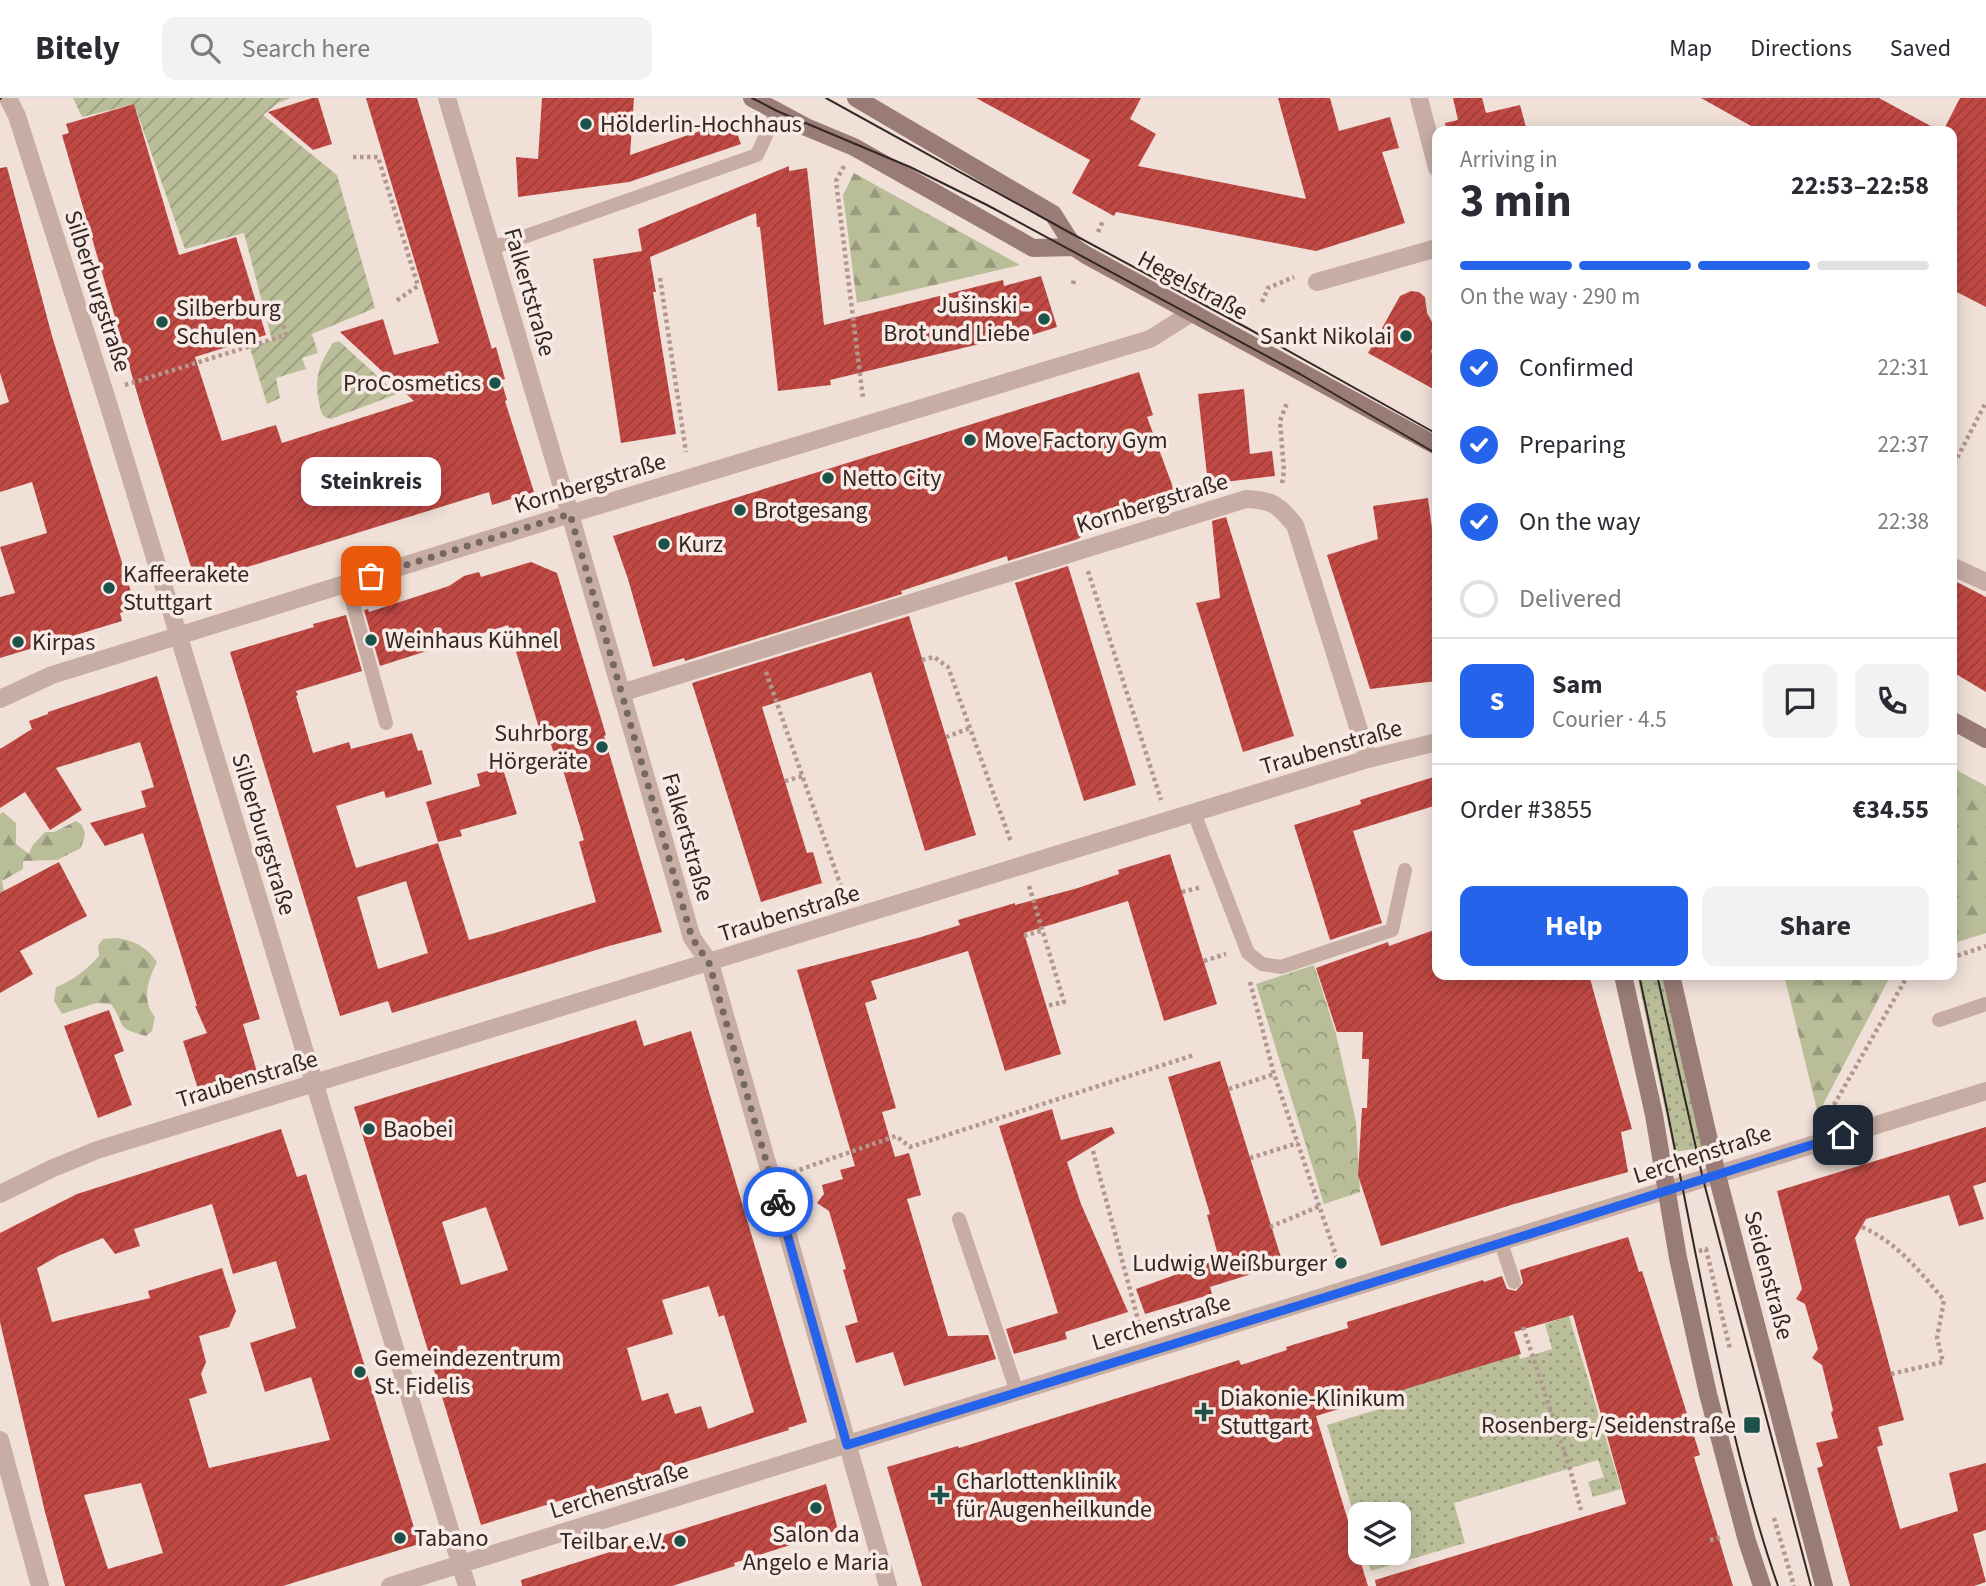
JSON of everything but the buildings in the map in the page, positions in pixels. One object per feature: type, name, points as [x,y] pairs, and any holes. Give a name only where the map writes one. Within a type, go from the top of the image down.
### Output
[{"type":"street","name":"Silberburgstraße","points":[[8,98],[17,117],[108,403],[467,1586]]},
{"type":"street","name":"Falkertstraße","points":[[447,98],[692,938],[709,963],[888,1586]]},
{"type":"street","points":[[752,98],[806,127],[854,147],[1033,248],[1074,247]]},
{"type":"street","name":"Hegelstraße","points":[[856,98],[1053,214],[1074,247],[1432,443]]},
{"type":"street","points":[[1419,98],[1432,149]]},
{"type":"street","points":[[1317,282],[1432,249]]},
{"type":"street","name":"Kornbergstraße","points":[[0,699],[52,675],[570,514],[1150,339],[1193,312]]},
{"type":"street","name":"Kornbergstraße","points":[[621,693],[1246,499],[1263,500],[1278,504],[1295,525],[1368,759]]},
{"type":"street","points":[[1957,569],[1986,582]]},
{"type":"street","points":[[1957,723],[1986,738]]},
{"type":"street","name":"Traubenstraße","points":[[0,1194],[97,1150],[1368,759],[1432,743]]},
{"type":"street","points":[[1624,980],[1654,1115],[1678,1258],[1707,1394],[1762,1586]]},
{"type":"street","name":"Seidenstraße","points":[[1672,980],[1717,1175],[1824,1586]]},
{"type":"street","name":"Lerchenstraße","points":[[390,1586],[1986,1091]]},
{"type":"street","points":[[0,1440],[40,1586]]},
{"type":"lane","points":[[492,248],[757,155],[777,111]]},
{"type":"lane","points":[[346,583],[386,723]]},
{"type":"lane","points":[[1195,813],[1248,953],[1262,964],[1281,967],[1392,930],[1405,870]]},
{"type":"lane","points":[[1939,1020],[1986,1004]]},
{"type":"lane","points":[[959,1219],[1017,1392]]},
{"type":"lane","points":[[1501,1243],[1514,1282]]},
{"type":"path","points":[[354,157],[378,157],[418,286],[396,301]]},
{"type":"path","points":[[846,162],[836,181],[863,398]]},
{"type":"path","points":[[1098,232],[1103,221]]},
{"type":"path","points":[[1262,302],[1268,288],[1312,270],[1317,282]]},
{"type":"path","points":[[660,278],[686,452]]},
{"type":"path","points":[[108,403],[128,382],[286,335],[283,324]]},
{"type":"path","points":[[1957,458],[1986,402]]},
{"type":"path","points":[[1284,471],[1280,421],[1287,403]]},
{"type":"path","points":[[1081,551],[1159,794]]},
{"type":"path","points":[[759,650],[844,896]]},
{"type":"path","points":[[922,660],[933,657],[948,667],[1011,842]]},
{"type":"path","points":[[946,737],[970,728]]},
{"type":"path","points":[[785,781],[803,776]]},
{"type":"path","points":[[1023,866],[1064,1002],[1046,1006]]},
{"type":"path","points":[[1024,936],[1043,930]]},
{"type":"path","points":[[1957,956],[1986,946]]},
{"type":"path","points":[[1248,953],[1251,991],[1274,1074],[1347,1289]]},
{"type":"path","points":[[1834,1105],[1905,980]]},
{"type":"path","points":[[772,1180],[897,1136],[910,1146],[1194,1055]]},
{"type":"path","points":[[1229,1089],[1274,1074]]},
{"type":"path","points":[[1250,1158],[1298,1143]]},
{"type":"path","points":[[1093,1151],[1146,1352]]},
{"type":"path","points":[[1270,1227],[1320,1206]]},
{"type":"path","points":[[1862,1227],[1906,1255],[1944,1300],[1937,1338],[1943,1362],[1891,1374]]},
{"type":"path","points":[[1715,1286],[1730,1349]]},
{"type":"path","points":[[1523,1327],[1581,1510]]},
{"type":"path","points":[[1774,1518],[1794,1586]]},
{"type":"path","points":[[1710,1540],[1727,1536]]},
{"type":"green space","points":[[73,98],[291,98],[278,103],[263,115],[337,175],[375,308],[312,334],[318,353],[302,358],[306,369],[276,378],[280,398],[267,404],[250,348],[272,340],[244,233],[185,249],[134,104],[82,117]]},
{"type":"green space","points":[[854,173],[1020,265],[857,303],[843,195]]},
{"type":"green space","points":[[339,341],[397,394],[331,419],[323,415],[317,386],[319,371],[333,343]]},
{"type":"green space","points":[[1957,770],[1986,786],[1986,933],[1957,942]]},
{"type":"green space","points":[[3,812],[16,823],[16,844],[29,854],[32,846],[45,832],[54,832],[76,821],[82,825],[85,834],[81,848],[57,860],[23,861],[23,869],[2,881],[4,892],[0,905],[0,814]]},
{"type":"green space","points":[[117,938],[140,946],[157,962],[147,990],[148,1004],[155,1017],[152,1031],[146,1036],[125,1028],[111,1004],[96,1003],[62,1014],[54,1001],[56,987],[79,974],[99,956],[98,946],[103,939]]},
{"type":"green space","points":[[1314,965],[1336,1034],[1356,1122],[1360,1192],[1324,1204],[1256,984]]},
{"type":"green space","points":[[1638,980],[1670,980],[1706,1147],[1674,1152]]},
{"type":"green space","points":[[1785,980],[1888,980],[1818,1114]]},
{"type":"green space","points":[[1569,1316],[1621,1489],[1593,1497],[1588,1482],[1604,1477],[1598,1460],[1454,1503],[1465,1543],[1411,1559],[1411,1502],[1350,1502],[1327,1425],[1389,1406],[1385,1393],[1518,1353],[1520,1359],[1552,1349],[1545,1324]]},
{"type":"green space","points":[[1369,1565],[1391,1565],[1371,1571]]},
{"type":"tram line","points":[[752,98],[910,167],[987,205],[1300,374],[1432,451]]},
{"type":"tram line","points":[[826,98],[1432,431]]},
{"type":"tram line","points":[[1640,980],[1731,1420],[1752,1504],[1778,1586]]},
{"type":"tram line","points":[[1658,980],[1703,1179],[1811,1586]]},
{"type":"way so far","points":[[371,576],[570,514],[692,938],[709,963],[778,1202]]},
{"type":"place","name":"Hölderlin-Hochhaus","points":[[586,124]]},
{"type":"place","name":"Jušinski - Brot und Liebe","points":[[1044,319]]},
{"type":"place","name":"Silberburg Schulen","points":[[162,322]]},
{"type":"place","name":"Sankt Nikolai","points":[[1406,336]]},
{"type":"place","name":"ProCosmetics","points":[[495,383]]},
{"type":"place","name":"Move Factory Gym","points":[[970,440]]},
{"type":"place","name":"Netto City","points":[[828,478]]},
{"type":"place","name":"Brotgesang","points":[[740,510]]},
{"type":"place","name":"Kurz","points":[[664,544]]},
{"type":"place","name":"Steinkreis","points":[[371,576]]},
{"type":"place","name":"Kaffeerakete Stuttgart","points":[[109,588]]},
{"type":"place","name":"Weinhaus Kühnel","points":[[371,640]]},
{"type":"place","name":"Kirpas","points":[[18,642]]},
{"type":"place","name":"Suhrborg Hörgeräte","points":[[602,747]]},
{"type":"place","name":"Baobei","points":[[369,1129]]},
{"type":"place","name":"Ludwig Weißburger","points":[[1341,1263]]},
{"type":"place","name":"Gemeindezentrum St. Fidelis","points":[[360,1372]]},
{"type":"place","name":"Diakonie-Klinikum Stuttgart","points":[[1204,1412]]},
{"type":"place","name":"Rosenberg-/Seidenstraße","points":[[1752,1425]]},
{"type":"place","name":"Charlottenklinik für Augenheilkunde","points":[[940,1495]]},
{"type":"place","name":"Salon da Angelo e Maria","points":[[816,1508]]},
{"type":"place","name":"Tabano","points":[[400,1538]]},
{"type":"place","name":"Teilbar e.V.","points":[[680,1541]]},
{"type":"route","points":[[778,1202],[847,1445],[1843,1135]]}]
